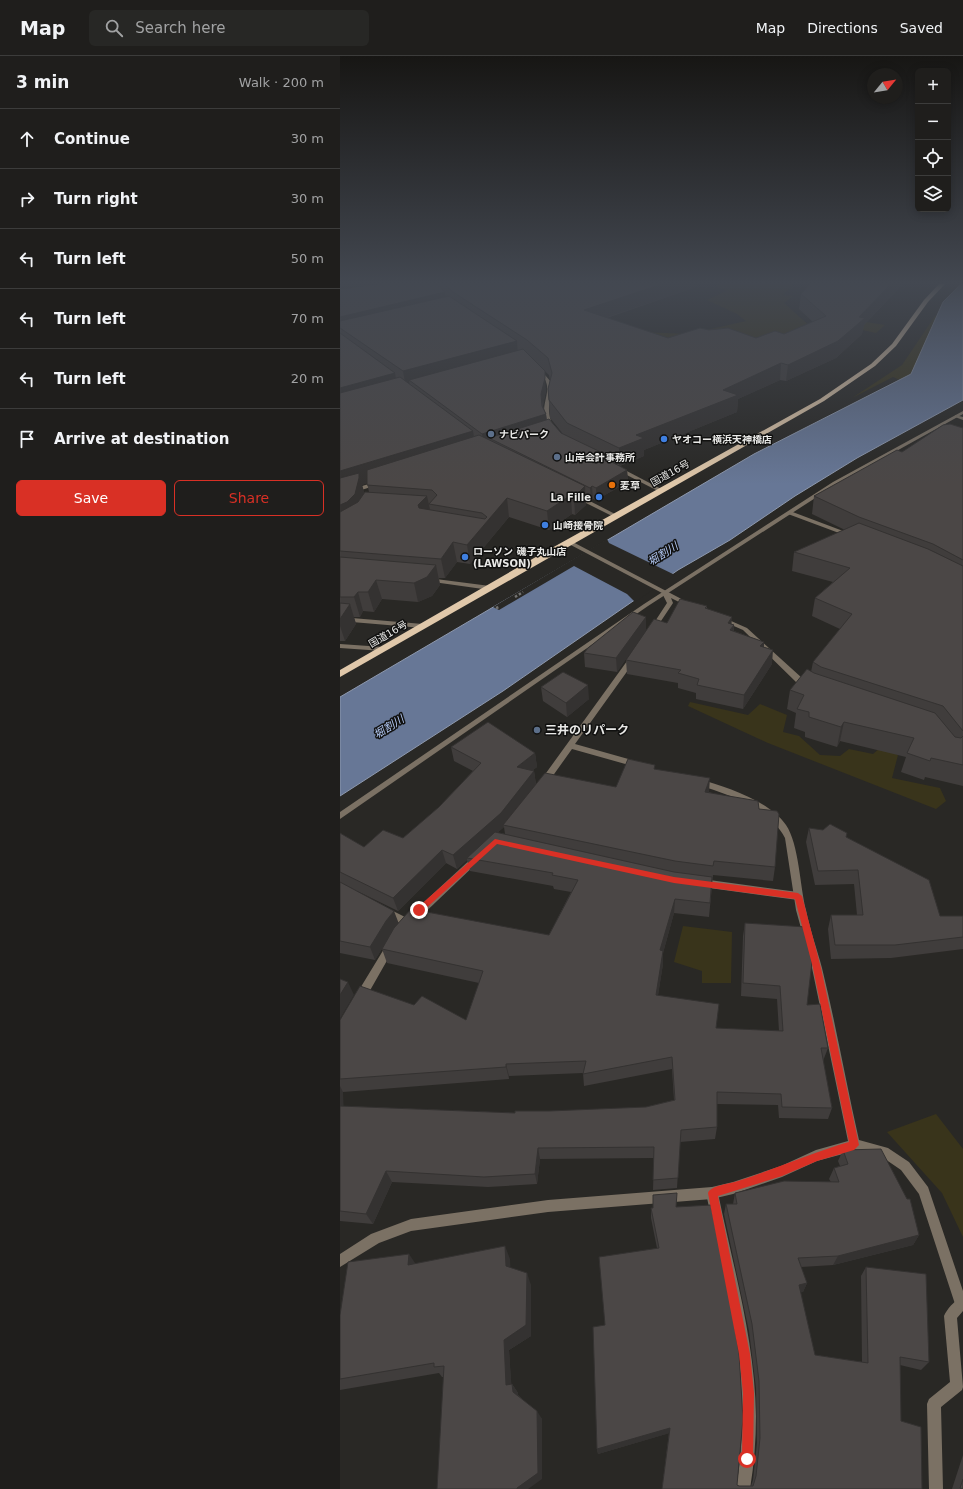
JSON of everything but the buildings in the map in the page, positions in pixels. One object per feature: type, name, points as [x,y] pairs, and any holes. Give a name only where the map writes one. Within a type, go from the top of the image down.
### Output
[{"type":"highway","name":"国道16号","points":[[340,674],[569,542],[822,400],[861,374],[887,351]]},
{"type":"street","points":[[534,365],[549,382],[549,396],[546,406],[547,418],[552,428],[558,434]]},
{"type":"street","points":[[340,816],[602,634],[835,483],[960,417],[963,412]]},
{"type":"street","points":[[545,430],[552,428]]},
{"type":"street","points":[[613,467],[662,490]]},
{"type":"street","points":[[340,494],[382,482]]},
{"type":"street","points":[[367,486],[368,493]]},
{"type":"street","points":[[574,495],[616,516]]},
{"type":"street","points":[[790,513],[853,537]]},
{"type":"street","points":[[569,542],[696,609]]},
{"type":"street","points":[[417,579],[490,588]]},
{"type":"street","points":[[648,636],[670,604],[666,593]]},
{"type":"street","points":[[716,617],[745,629],[800,680],[814,689]]},
{"type":"street","points":[[340,619],[423,626]]},
{"type":"street","points":[[340,646],[383,650]]},
{"type":"street","points":[[540,788],[572,746],[635,654]]},
{"type":"street","points":[[572,746],[648,767]]},
{"type":"street","points":[[687,778],[747,799],[785,828],[789,838],[798,896],[817,968],[854,1145]]},
{"type":"street","points":[[381,909],[406,926],[419,910],[484,852]]},
{"type":"street","points":[[689,882],[798,896]]},
{"type":"street","points":[[356,1004],[396,938]]},
{"type":"street","points":[[340,1261],[375,1238],[411,1225],[548,1206],[712,1193],[733,1188],[782,1171],[816,1156],[854,1145],[884,1152],[905,1166],[924,1191],[962,1304],[950,1316],[957,1385],[934,1404],[936,1489]]},
{"type":"street","points":[[712,1193],[744,1354],[748,1393],[747,1459],[743,1489]]},
{"type":"shaded area","points":[[912,351],[921,351],[911,374],[900,380],[893,377],[852,398],[902,365]]},
{"type":"shaded area","points":[[690,702],[748,715],[760,704],[787,715],[783,732],[799,736],[820,755],[840,756],[849,749],[873,754],[881,747],[898,755],[892,778],[940,788],[946,801],[936,809],[768,743],[688,706]]},
{"type":"shaded area","points":[[683,926],[732,932],[731,983],[702,983],[702,971],[674,962]]},
{"type":"shaded area","points":[[936,1114],[963,1149],[963,1237],[942,1193],[887,1132]]},
{"type":"water","name":"堀割川","points":[[921,351],[963,351],[963,400],[857,458],[795,496],[730,540],[678,570],[503,691],[340,796],[340,697],[754,454],[911,374]]},
{"type":"pier","points":[[607,539],[609,543],[675,575],[635,602],[627,594],[574,566],[499,610],[493,607]]},
{"type":"place","name":"ナビパーク","points":[[491,434]]},
{"type":"place","name":"ヤオコー横浜天神橋店","points":[[664,439]]},
{"type":"place","name":"山岸会計事務所","points":[[557,457]]},
{"type":"place","name":"麦草","points":[[612,485]]},
{"type":"place","name":"La Fille","points":[[599,497]]},
{"type":"place","name":"山崎接骨院","points":[[545,525]]},
{"type":"place","name":"ローソン 磯子丸山店 (LAWSON)","points":[[465,557]]},
{"type":"place","name":"三井のリパーク","points":[[537,730]]},
{"type":"route","points":[[419,910],[495,842],[674,880],[798,896],[817,968],[854,1145],[816,1156],[782,1171],[733,1188],[712,1193],[744,1354],[748,1393],[747,1459]]}]
